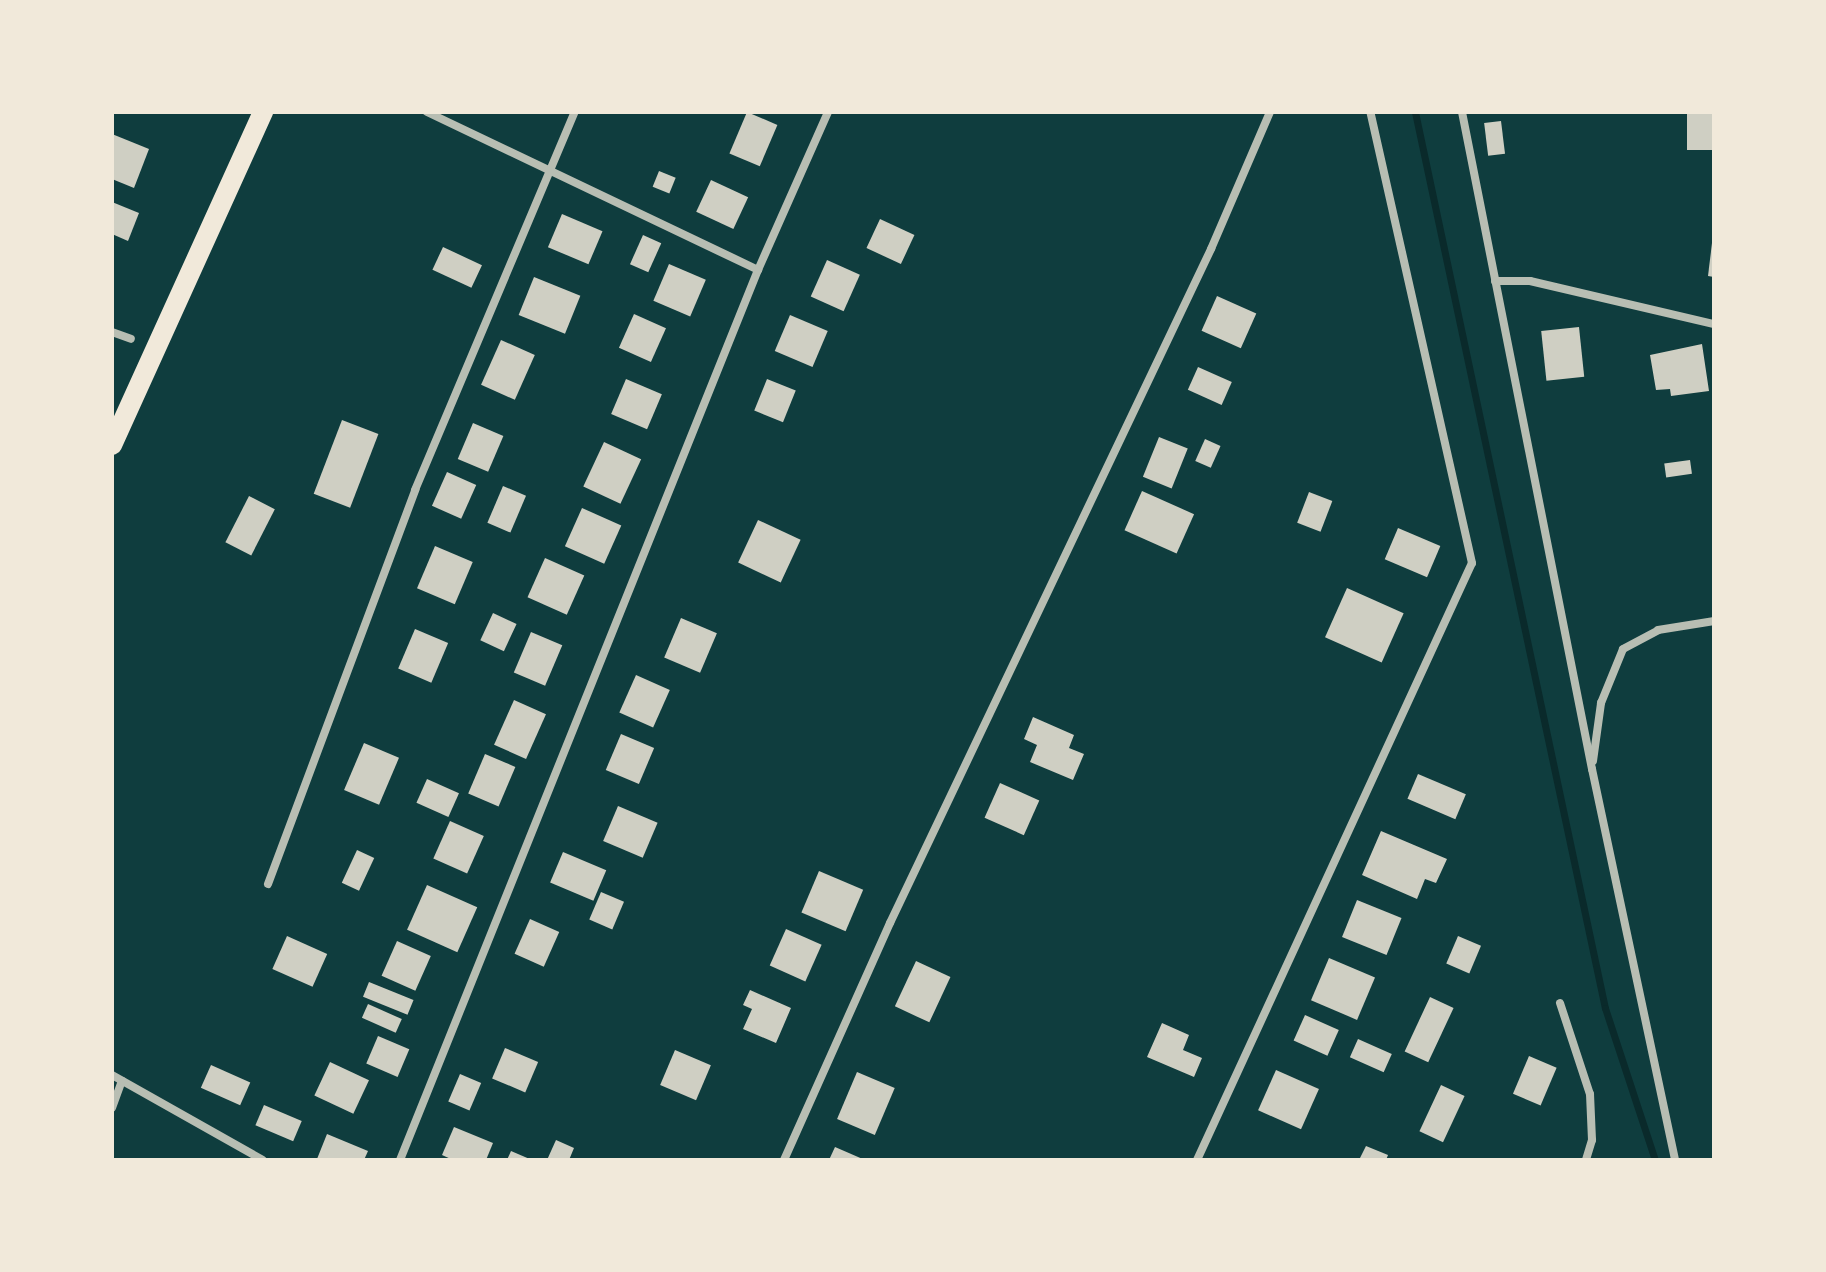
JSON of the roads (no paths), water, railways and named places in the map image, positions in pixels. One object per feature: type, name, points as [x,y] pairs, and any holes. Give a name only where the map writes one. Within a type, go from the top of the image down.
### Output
[{"type":"highway","points":[[112,445],[263,112]]},
{"type":"street","points":[[427,112],[758,270]]},
{"type":"street","points":[[268,884],[415,490],[575,112]]},
{"type":"street","points":[[400,1160],[758,270],[828,112]]},
{"type":"street","points":[[784,1160],[890,923],[1211,249],[1270,112]]},
{"type":"street","points":[[1197,1160],[1472,563],[1370,112]]},
{"type":"street","points":[[1462,112],[1592,769],[1675,1160]]},
{"type":"street","points":[[1495,281],[1530,281],[1714,324]]},
{"type":"street","points":[[112,332],[131,339]]},
{"type":"street","points":[[1592,769],[1601,703],[1623,649],[1658,630],[1714,621]]},
{"type":"street","points":[[1560,1003],[1590,1094],[1592,1140],[1586,1160]]},
{"type":"street","points":[[112,1075],[263,1160]]},
{"type":"street","points":[[112,1108],[122,1081]]},
{"type":"waterway","points":[[1415,112],[1605,1008],[1655,1160]]}]
